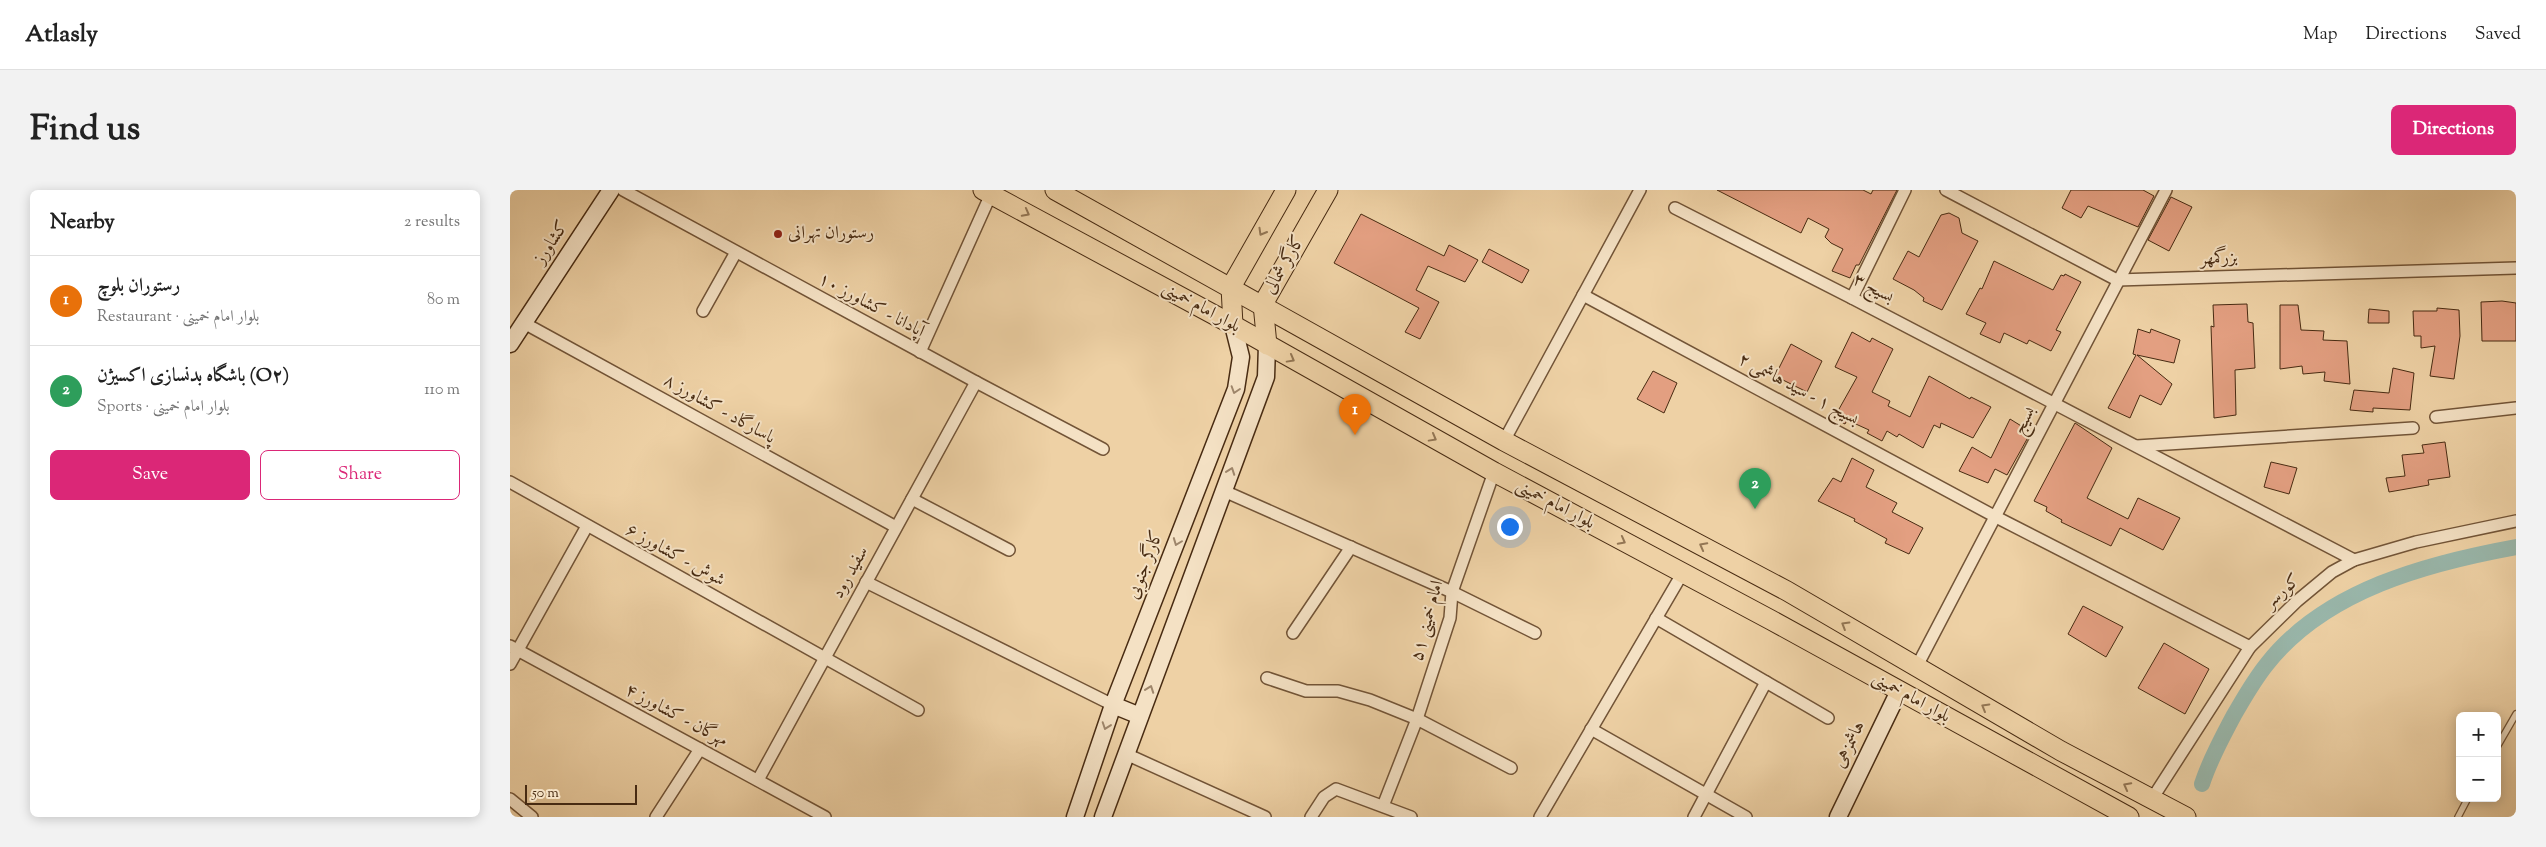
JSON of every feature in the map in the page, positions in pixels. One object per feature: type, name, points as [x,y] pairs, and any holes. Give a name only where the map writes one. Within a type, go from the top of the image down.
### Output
[{"type":"main road","name":"کشاورز","points":[[510,344],[611,190]]},
{"type":"main road","name":"بلوار امام خمینی","points":[[1055,190],[1263,304],[1504,441],[1787,591],[1916,668],[2061,750],[2186,817]]},
{"type":"main road","name":"کارگر شمالی","points":[[1231,287],[1286,190]]},
{"type":"main road","points":[[1313,190],[1320,190]]},
{"type":"main road","name":"کارگر شمالی","points":[[1267,345],[1263,304],[1328,190]]},
{"type":"main road","name":"بلوار امام خمینی","points":[[987,192],[1233,325],[1494,472],[2129,817]]},
{"type":"main road","points":[[1231,287],[1233,325]]},
{"type":"main road","name":"کارگر جنوبی","points":[[1075,817],[1113,705],[1236,389],[1241,357],[1233,325]]},
{"type":"main road","points":[[1103,817],[1266,377],[1267,345]]},
{"type":"main road","name":"هاشمزهی","points":[[1838,817],[1899,691]]},
{"type":"main road","points":[[1113,705],[1140,716]]},
{"type":"street","name":"آپادانا - کشاورز ۱۰","points":[[623,190],[920,352],[1103,449]]},
{"type":"street","points":[[1504,441],[1640,190]]},
{"type":"street","points":[[1852,298],[1905,190]]},
{"type":"street","name":"بزرگمهر","points":[[1946,190],[2117,280],[2516,268]]},
{"type":"street","name":"بسیج","points":[[1916,668],[2117,280],[2166,190]]},
{"type":"street","points":[[920,352],[987,192]]},
{"type":"street","name":"بسیج ۳","points":[[1675,208],[1852,298],[2354,560]]},
{"type":"street","points":[[703,311],[736,252]]},
{"type":"street","name":"بسیج ۱ - سید هاشمی ۲","points":[[1583,295],[1996,516],[2250,647]]},
{"type":"street","name":"پاسارگاد - کشاورز ۸","points":[[524,322],[896,527]]},
{"type":"street","name":"سفید رود","points":[[758,780],[976,382]]},
{"type":"street","points":[[2436,417],[2516,408]]},
{"type":"street","points":[[2136,446],[2413,428]]},
{"type":"street","name":"امام خمینی ۵۱","points":[[1384,806],[1417,719],[1450,618],[1452,592],[1494,472]]},
{"type":"street","name":"شوش - کشاورز ۶","points":[[510,482],[918,710]]},
{"type":"street","points":[[1224,491],[1452,592],[1535,633]]},
{"type":"street","points":[[912,499],[1009,550]]},
{"type":"street","name":"کورسر","points":[[2152,799],[2250,647],[2296,601],[2332,572],[2354,560],[2416,542],[2516,520]]},
{"type":"street","points":[[510,664],[514,648],[587,526]]},
{"type":"street","points":[[1293,633],[1351,547]]},
{"type":"street","points":[[1540,817],[1682,574]]},
{"type":"street","points":[[866,582],[1113,705]]},
{"type":"street","points":[[1656,618],[1828,718]]},
{"type":"street","name":"مهرگان - کشاورز ۴","points":[[514,648],[826,817]]},
{"type":"street","points":[[1267,678],[1306,691],[1338,691],[1370,700],[1417,719],[1511,768]]},
{"type":"street","points":[[1694,817],[1766,682]]},
{"type":"street","points":[[1591,729],[1746,817]]},
{"type":"street","points":[[656,817],[700,749]]},
{"type":"street","points":[[1126,754],[1265,817]]},
{"type":"street","points":[[1311,817],[1324,796],[1336,789],[1410,817]]},
{"type":"street","points":[[510,799],[532,817]]},
{"type":"lane","points":[[2501,740],[2516,714]]},
{"type":"lane","points":[[2458,817],[2466,802]]},
{"type":"building","points":[[1717,190],[1863,190],[1871,194],[1873,190],[1897,190],[1859,265],[1856,265],[1850,278],[1832,271],[1843,249],[1831,243],[1825,237],[1829,229],[1808,218],[1801,233]]},
{"type":"building","points":[[2071,190],[2143,190],[2154,196],[2138,227],[2088,206],[2081,218],[2062,208]]},
{"type":"building","points":[[2171,197],[2192,207],[2169,251],[2148,240]]},
{"type":"building","points":[[1949,213],[1959,218],[1962,233],[1978,241],[1942,310],[1923,301],[1924,298],[1914,290],[1893,279],[1908,251],[1919,257],[1941,215]]},
{"type":"building","points":[[1361,214],[1444,256],[1449,245],[1478,260],[1465,282],[1428,266],[1416,290],[1439,302],[1420,339],[1405,332],[1419,308],[1334,263]]},
{"type":"building","points":[[1489,249],[1529,270],[1522,283],[1482,262]]},
{"type":"building","points":[[1994,261],[2053,290],[2061,275],[2064,276],[2065,274],[2081,282],[2056,330],[2061,332],[2051,351],[2029,340],[2027,344],[2004,333],[2000,343],[1980,334],[1986,323],[1966,314],[1980,288],[1982,289]]},
{"type":"building","points":[[2502,301],[2516,303],[2516,341],[2482,341],[2481,302]]},
{"type":"building","points":[[2247,304],[2248,322],[2253,323],[2255,368],[2235,370],[2236,415],[2214,418],[2211,326],[2214,327],[2213,305]]},
{"type":"building","points":[[2280,305],[2298,305],[2301,330],[2324,331],[2323,340],[2347,341],[2350,384],[2324,381],[2325,372],[2303,374],[2302,366],[2280,369]]},
{"type":"building","points":[[2437,308],[2459,310],[2460,336],[2454,379],[2430,376],[2435,346],[2421,348],[2421,336],[2414,336],[2413,311],[2437,311]]},
{"type":"building","points":[[2369,309],[2389,311],[2389,323],[2368,323]]},
{"type":"building","points":[[2138,329],[2150,333],[2151,329],[2180,340],[2174,363],[2137,355],[2172,384],[2161,405],[2140,395],[2130,418],[2108,408],[2136,355],[2133,354]]},
{"type":"building","points":[[1852,332],[1870,342],[1872,338],[1893,349],[1872,392],[1890,401],[1888,406],[1910,417],[1929,376],[1970,399],[1971,397],[1991,407],[1973,438],[1941,423],[1940,428],[1934,425],[1923,448],[1899,434],[1897,437],[1887,431],[1882,441],[1867,433],[1869,430],[1847,420],[1845,424],[1834,418],[1857,377],[1835,367]]},
{"type":"building","points":[[1791,344],[1822,361],[1807,392],[1775,376]]},
{"type":"building","points":[[2393,368],[2414,373],[2410,410],[2373,408],[2373,412],[2350,410],[2354,390],[2389,393]]},
{"type":"building","points":[[1653,371],[1677,383],[1664,413],[1637,399]]},
{"type":"building","points":[[2010,419],[2031,432],[2007,475],[1995,469],[1988,483],[1959,471],[1972,447],[1991,458]]},
{"type":"building","points":[[2075,423],[2112,448],[2087,498],[2128,519],[2138,498],[2180,518],[2163,550],[2120,528],[2111,546],[2061,522],[2062,520],[2046,511],[2047,507],[2034,501]]},
{"type":"building","points":[[2445,442],[2450,477],[2428,480],[2429,485],[2389,492],[2386,478],[2405,476],[2402,455],[2424,453],[2422,445]]},
{"type":"building","points":[[1852,458],[1874,470],[1866,487],[1897,503],[1892,512],[1923,528],[1909,554],[1885,543],[1887,539],[1854,521],[1855,519],[1818,501],[1833,478],[1841,482]]},
{"type":"building","points":[[2271,462],[2297,468],[2289,494],[2264,487]]},
{"type":"building","points":[[2083,606],[2123,627],[2106,657],[2068,634]]},
{"type":"building","points":[[2164,643],[2209,669],[2185,714],[2138,688]]},
{"type":"waterway","points":[[2202,784],[2221,740],[2258,676],[2291,638],[2318,617],[2348,599],[2380,584],[2448,562],[2516,547]]},
{"type":"place","name":"رستوران تهرانی","points":[[778,234]]},
{"type":"place","name":"رستوران بلوچ","points":[[1355,435]]},
{"type":"place","name":"باشگاه بدنسازی اکسیژن (O۲)","points":[[1755,509]]}]
